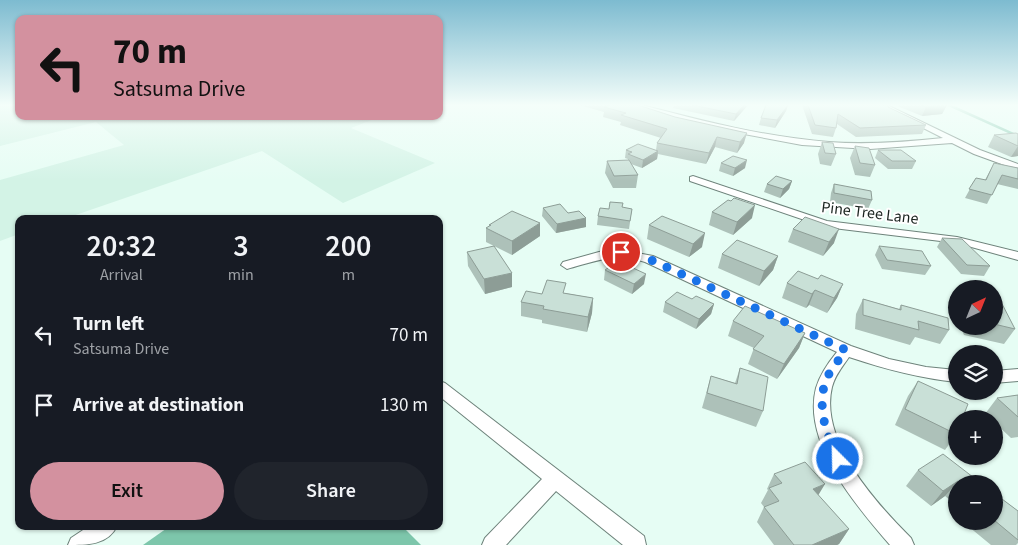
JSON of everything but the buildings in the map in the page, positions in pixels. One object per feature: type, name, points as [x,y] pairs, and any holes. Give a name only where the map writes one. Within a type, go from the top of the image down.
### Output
[{"type":"street","points":[[745,130],[806,142],[876,146],[953,140]]},
{"type":"street","points":[[934,130],[976,152],[1018,167]]},
{"type":"street","name":"Pine Tree Lane","points":[[693,179],[825,224],[957,240],[1018,256]]},
{"type":"street","points":[[567,265],[608,253],[634,254],[649,259],[846,350],[888,364],[926,373],[948,375]]},
{"type":"street","points":[[846,350],[827,377],[822,394],[824,416],[831,445],[845,473],[904,545]]},
{"type":"street","points":[[1003,377],[1018,375]]},
{"type":"street","points":[[443,390],[637,543]]},
{"type":"street","points":[[492,545],[555,479]]},
{"type":"street","points":[[78,545],[101,530]]},
{"type":"shaded area","points":[[0,130],[62,130],[0,146]]},
{"type":"shaded area","points":[[106,130],[357,130],[435,163],[343,203],[262,151],[76,215],[15,215],[15,235],[0,241],[0,180],[124,145]]},
{"type":"shaded area","points":[[164,530],[406,530],[421,545],[143,545]]},
{"type":"waterway","points":[[1006,130],[1018,136]]},
{"type":"route","points":[[621,252],[649,259],[846,350],[827,377],[822,394],[824,416],[831,445],[838,459]]}]
